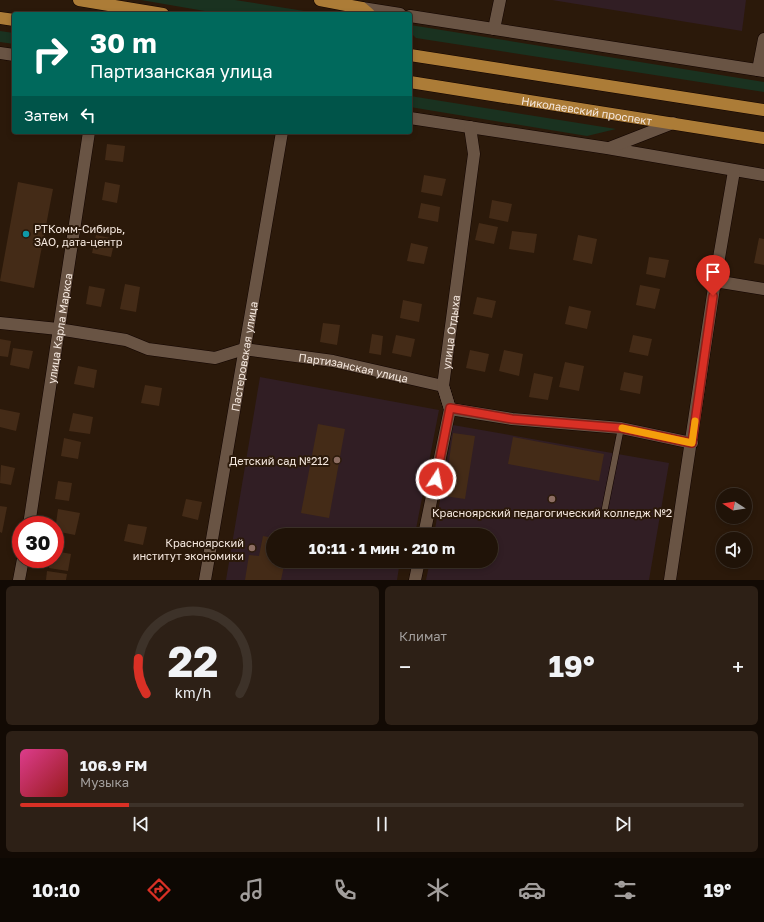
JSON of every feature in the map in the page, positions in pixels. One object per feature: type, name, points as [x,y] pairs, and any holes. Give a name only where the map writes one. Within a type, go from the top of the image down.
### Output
[{"type":"main road","points":[[79,0],[151,12]]},
{"type":"main road","points":[[320,0],[365,11]]},
{"type":"main road","points":[[0,18],[12,20]]},
{"type":"main road","points":[[412,48],[425,58]]},
{"type":"main road","points":[[412,55],[764,110]]},
{"type":"main road","name":"Николаевский проспект","points":[[412,82],[764,138]]},
{"type":"street","points":[[494,29],[500,0]]},
{"type":"street","points":[[365,11],[377,12]]},
{"type":"street","points":[[412,16],[761,71],[764,38]]},
{"type":"street","points":[[0,53],[12,55]]},
{"type":"street","points":[[412,118],[608,148],[764,175]]},
{"type":"street","points":[[608,148],[673,123]]},
{"type":"street","name":"улица Отдыха","points":[[443,386],[474,154],[470,127]]},
{"type":"street","name":"улица Карла Маркса","points":[[30,516],[89,134]]},
{"type":"street","name":"Пастеровская улица","points":[[205,580],[282,134]]},
{"type":"street","points":[[670,580],[692,443],[715,281],[734,171]]},
{"type":"street","points":[[715,281],[764,289]]},
{"type":"street","name":"Партизанская улица","points":[[0,323],[58,329],[126,340],[148,349],[215,358],[244,349],[333,361],[443,386]]},
{"type":"street","points":[[425,528],[450,408],[443,386]]},
{"type":"street","points":[[450,408],[512,419],[621,428],[692,443]]},
{"type":"street","points":[[19,580],[21,568]]},
{"type":"street","points":[[415,580],[418,568]]},
{"type":"lane","points":[[605,508],[621,428]]},
{"type":"shaded area","points":[[552,0],[746,0],[742,31]]},
{"type":"shaded area","name":"Детский сад №212","points":[[260,377],[439,410],[416,528],[266,528],[266,568],[399,568],[397,580],[226,580]]},
{"type":"shaded area","name":"Красноярский педагогический колледж №2","points":[[453,425],[669,463],[649,580],[426,580],[429,568],[498,568],[498,528],[435,528]]},
{"type":"green space","points":[[141,0],[235,0],[310,12],[210,12]]},
{"type":"green space","points":[[412,25],[764,82],[764,92],[416,38],[412,34]]},
{"type":"green space","points":[[0,31],[12,33],[12,44],[0,42]]},
{"type":"green space","points":[[412,96],[616,129],[587,136],[412,107]]},
{"type":"building","points":[[107,144],[125,146],[123,162],[105,160]]},
{"type":"building","points":[[424,175],[446,179],[442,196],[421,192]]},
{"type":"building","name":"РТКомм-Сибирь, ЗАО, дата-центр","points":[[18,182],[53,189],[34,288],[0,281]]},
{"type":"building","points":[[105,182],[120,185],[117,203],[102,200]]},
{"type":"building","points":[[492,200],[512,204],[508,222],[489,218]]},
{"type":"building","points":[[421,203],[440,207],[438,222],[418,218]]},
{"type":"building","points":[[479,223],[498,227],[494,244],[475,240]]},
{"type":"building","points":[[512,231],[537,234],[534,253],[509,249]]},
{"type":"building","points":[[96,235],[115,239],[111,257],[92,253]]},
{"type":"building","points":[[578,235],[597,239],[592,264],[573,260]]},
{"type":"building","points":[[759,238],[764,239],[764,265],[754,263]]},
{"type":"building","points":[[411,243],[428,247],[424,264],[407,261]]},
{"type":"building","points":[[649,257],[669,260],[665,278],[646,274]]},
{"type":"building","points":[[125,284],[140,287],[136,312],[120,309]]},
{"type":"building","points":[[640,285],[660,289],[655,309],[636,305]]},
{"type":"building","points":[[89,286],[105,289],[101,307],[86,304]]},
{"type":"building","points":[[477,297],[496,301],[492,318],[473,314]]},
{"type":"building","points":[[403,300],[422,304],[419,322],[400,318]]},
{"type":"building","points":[[569,306],[591,311],[587,329],[565,324]]},
{"type":"building","points":[[323,323],[340,325],[337,345],[320,342]]},
{"type":"building","points":[[372,334],[383,336],[381,355],[369,353]]},
{"type":"building","points":[[396,335],[415,339],[411,357],[392,353]]},
{"type":"building","points":[[633,335],[652,339],[648,356],[629,352]]},
{"type":"building","points":[[0,339],[11,341],[8,357],[0,356]]},
{"type":"building","points":[[13,348],[33,351],[29,369],[10,365]]},
{"type":"building","points":[[470,350],[489,354],[485,372],[466,368]]},
{"type":"building","points":[[504,350],[523,354],[519,376],[499,371]]},
{"type":"building","points":[[565,362],[584,366],[579,391],[559,387]]},
{"type":"building","points":[[78,366],[97,370],[94,388],[74,384]]},
{"type":"building","points":[[624,372],[643,376],[640,394],[620,390]]},
{"type":"building","points":[[534,373],[553,377],[548,400],[529,397]]},
{"type":"building","points":[[145,385],[162,388],[159,406],[141,403]]},
{"type":"building","points":[[0,409],[20,413],[16,431],[0,427]]},
{"type":"building","points":[[73,413],[93,417],[90,434],[69,431]]},
{"type":"building","name":"Детский сад №212","points":[[318,424],[345,429],[329,518],[301,513]]},
{"type":"building","points":[[453,433],[475,436],[465,499],[444,496]]},
{"type":"building","points":[[513,437],[604,454],[599,481],[508,464]]},
{"type":"building","points":[[64,438],[81,442],[78,459],[61,456]]},
{"type":"building","points":[[1,465],[15,468],[11,485],[0,483]]},
{"type":"building","points":[[58,481],[72,483],[69,501],[55,499]]},
{"type":"building","points":[[186,499],[202,502],[198,520],[182,516]]},
{"type":"building","points":[[0,506],[7,507],[2,533],[0,532]]},
{"type":"building","points":[[58,509],[80,513],[75,535],[64,533],[64,516],[57,516]]},
{"type":"building","points":[[128,524],[147,527],[143,545],[124,541]]},
{"type":"building","points":[[263,536],[266,537],[266,568],[284,568],[281,580],[245,580],[249,555],[259,556]]},
{"type":"building","points":[[64,553],[71,554],[68,571],[49,568],[64,568]]},
{"type":"building","points":[[47,571],[67,574],[66,580],[46,580]]},
{"type":"slow traffic","points":[[622,428],[692,443],[695,421]]},
{"type":"place","name":"РТКомм-Сибирь, ЗАО, дата-центр","points":[[26,234]]},
{"type":"place","name":"Детский сад №212","points":[[337,460]]},
{"type":"place","name":"Красноярский педагогический колледж №2","points":[[552,499]]},
{"type":"place","name":"Красноярский институт экономики","points":[[252,548]]},
{"type":"route","points":[[436,479],[450,408],[512,419],[621,428],[692,443],[713,296]]}]
